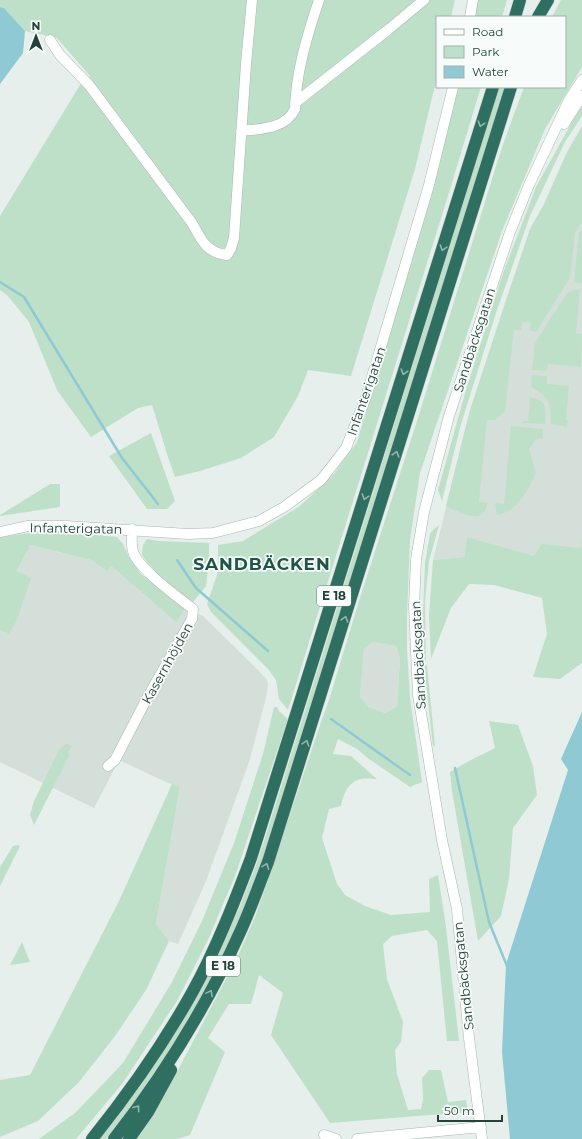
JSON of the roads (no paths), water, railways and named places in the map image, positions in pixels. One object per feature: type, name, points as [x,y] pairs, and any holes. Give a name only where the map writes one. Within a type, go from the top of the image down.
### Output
[{"type":"highway","points":[[515,16],[520,0]]},
{"type":"highway","points":[[533,16],[538,0]]},
{"type":"highway","points":[[539,16],[548,0]]},
{"type":"highway","name":"E 18","points":[[92,1139],[132,1086],[163,1041],[193,990],[225,924],[251,858],[493,88]]},
{"type":"highway","name":"E 18","points":[[114,1139],[160,1075],[191,1027],[210,993],[241,930],[268,862],[511,88]]},
{"type":"highway","points":[[130,1139],[168,1078],[191,1027]]},
{"type":"street","points":[[50,40],[60,55],[88,85],[192,223],[204,244],[212,251],[227,255],[234,238],[252,0]]},
{"type":"street","points":[[241,131],[268,128],[282,123],[294,113],[298,80],[305,44],[319,0]]},
{"type":"street","points":[[295,104],[400,21],[424,0]]},
{"type":"street","points":[[470,16],[474,0]]},
{"type":"street","name":"Sandbäcksgatan","points":[[482,1139],[469,1038],[457,909],[442,840],[418,695],[414,608],[416,559],[424,512],[449,416],[510,232],[529,185],[570,100],[582,80]]},
{"type":"street","name":"Infanterigatan","points":[[0,532],[28,526],[66,526],[188,534],[213,533],[259,521],[284,507],[321,480],[346,448],[366,397],[428,185],[454,88]]},
{"type":"street","name":"Sandbäcksgatan","points":[[529,185],[582,96]]},
{"type":"street","name":"Kasernhöjden","points":[[108,766],[115,760],[146,700],[192,619],[193,609],[150,574],[137,560],[133,552],[132,530]]},
{"type":"street","points":[[358,1139],[480,1127]]},
{"type":"street","points":[[324,1135],[336,1139]]},
{"type":"water","points":[[0,7],[4,8],[25,31],[23,53],[0,84]]},
{"type":"water","points":[[582,712],[582,1139],[510,1139],[502,1052],[506,964],[568,770],[561,759]]},
{"type":"waterway","points":[[0,282],[24,297],[122,458],[158,504]]},
{"type":"waterway","points":[[177,560],[196,588],[268,651]]},
{"type":"waterway","points":[[331,719],[410,775]]},
{"type":"waterway","points":[[455,768],[489,922],[507,966]]},
{"type":"district","name":"SANDBÄCKEN","points":[[262,564]]}]
